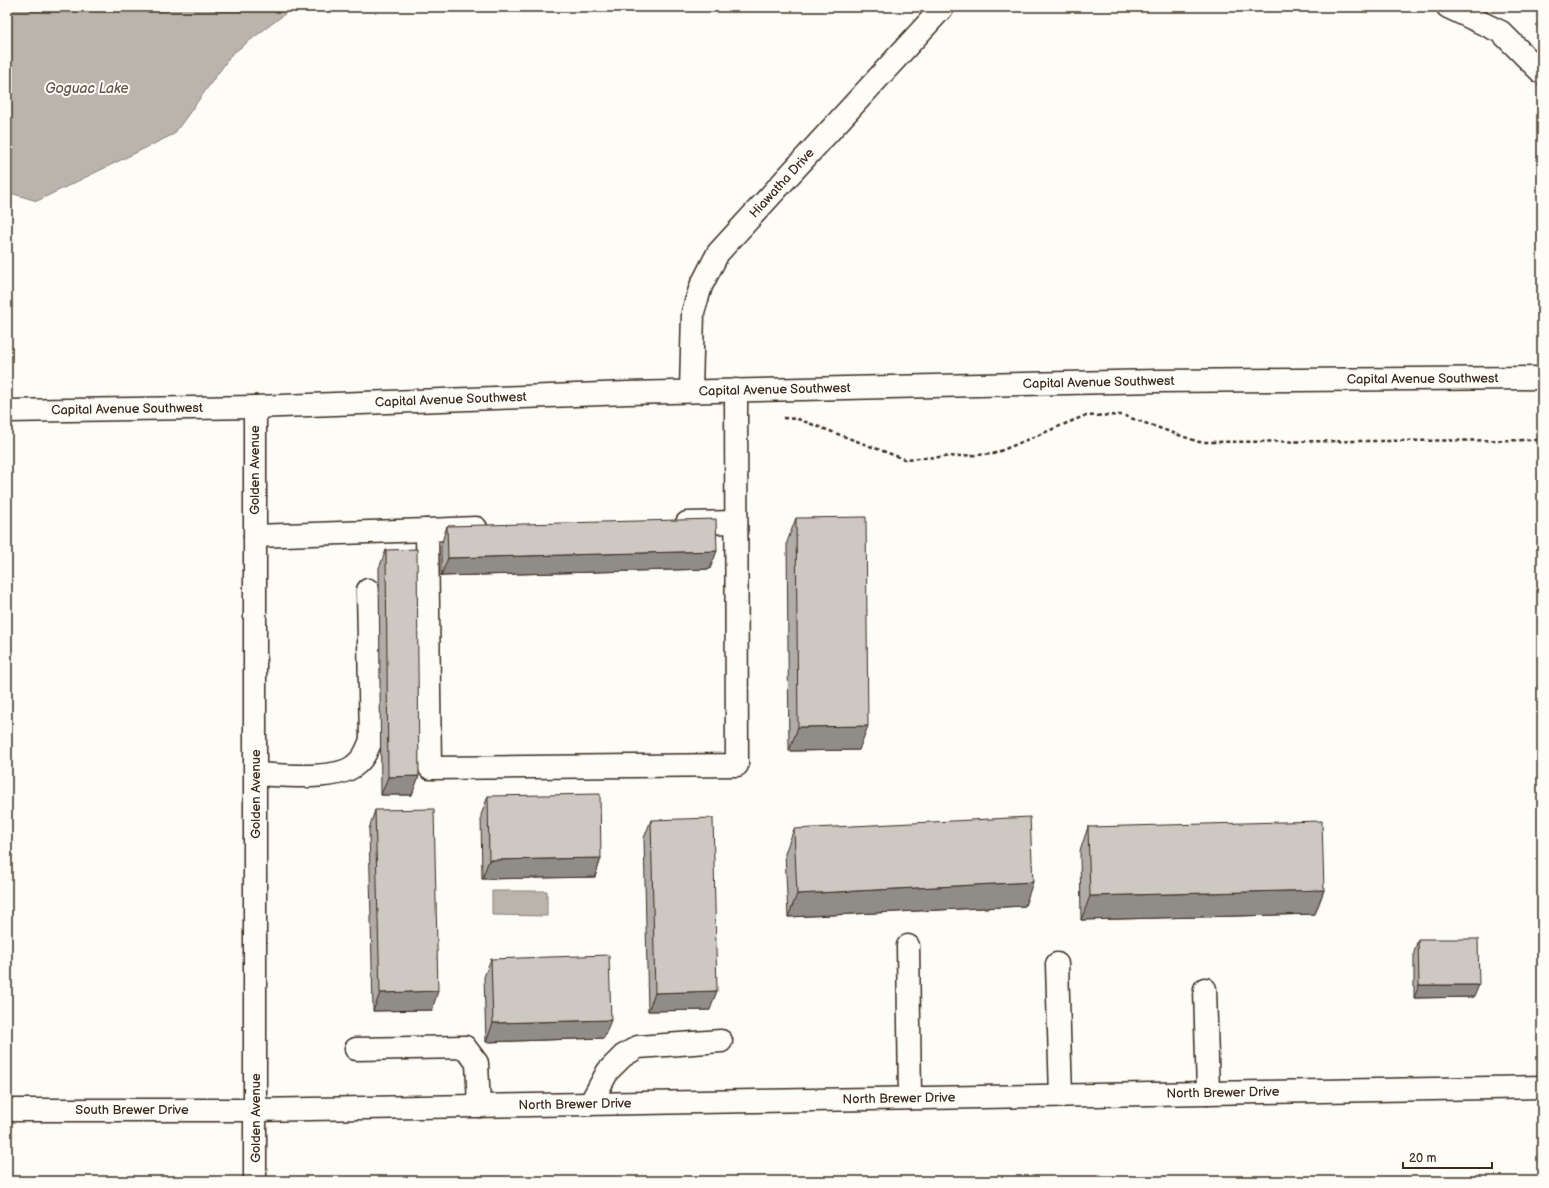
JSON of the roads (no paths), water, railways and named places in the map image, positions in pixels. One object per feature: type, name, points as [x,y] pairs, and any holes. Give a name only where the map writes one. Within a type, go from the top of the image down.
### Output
[{"type":"street","name":"Hiawatha Drive","points":[[691,392],[693,312],[701,286],[718,253],[943,7]]},
{"type":"street","points":[[1448,7],[1501,32],[1542,73]]},
{"type":"street","name":"Capital Avenue Southwest","points":[[7,411],[255,407],[736,390],[1158,381],[1542,378]]},
{"type":"street","points":[[427,530],[430,768],[737,765],[736,390]]},
{"type":"street","name":"Golden Avenue","points":[[255,407],[255,1181]]},
{"type":"street","points":[[665,523],[736,522]]},
{"type":"street","points":[[255,536],[498,528]]},
{"type":"street","points":[[256,774],[321,775],[339,773],[354,766],[364,756],[371,740],[368,590]]},
{"type":"street","points":[[908,946],[910,1098]]},
{"type":"street","points":[[1057,964],[1061,1096]]},
{"type":"street","points":[[1205,988],[1208,1093]]},
{"type":"street","points":[[590,1104],[608,1071],[623,1056],[638,1048],[721,1041]]},
{"type":"street","points":[[356,1049],[465,1047],[477,1062],[479,1106]]},
{"type":"street","name":"North Brewer Drive","points":[[256,1110],[1542,1088]]},
{"type":"street","name":"South Brewer Drive","points":[[7,1110],[256,1110]]},
{"type":"water","name":"Goguac Lake","points":[[7,7],[294,7],[232,54],[174,134],[37,201],[7,192]]},
{"type":"water","points":[[492,891],[547,891],[547,916],[492,915]]}]
